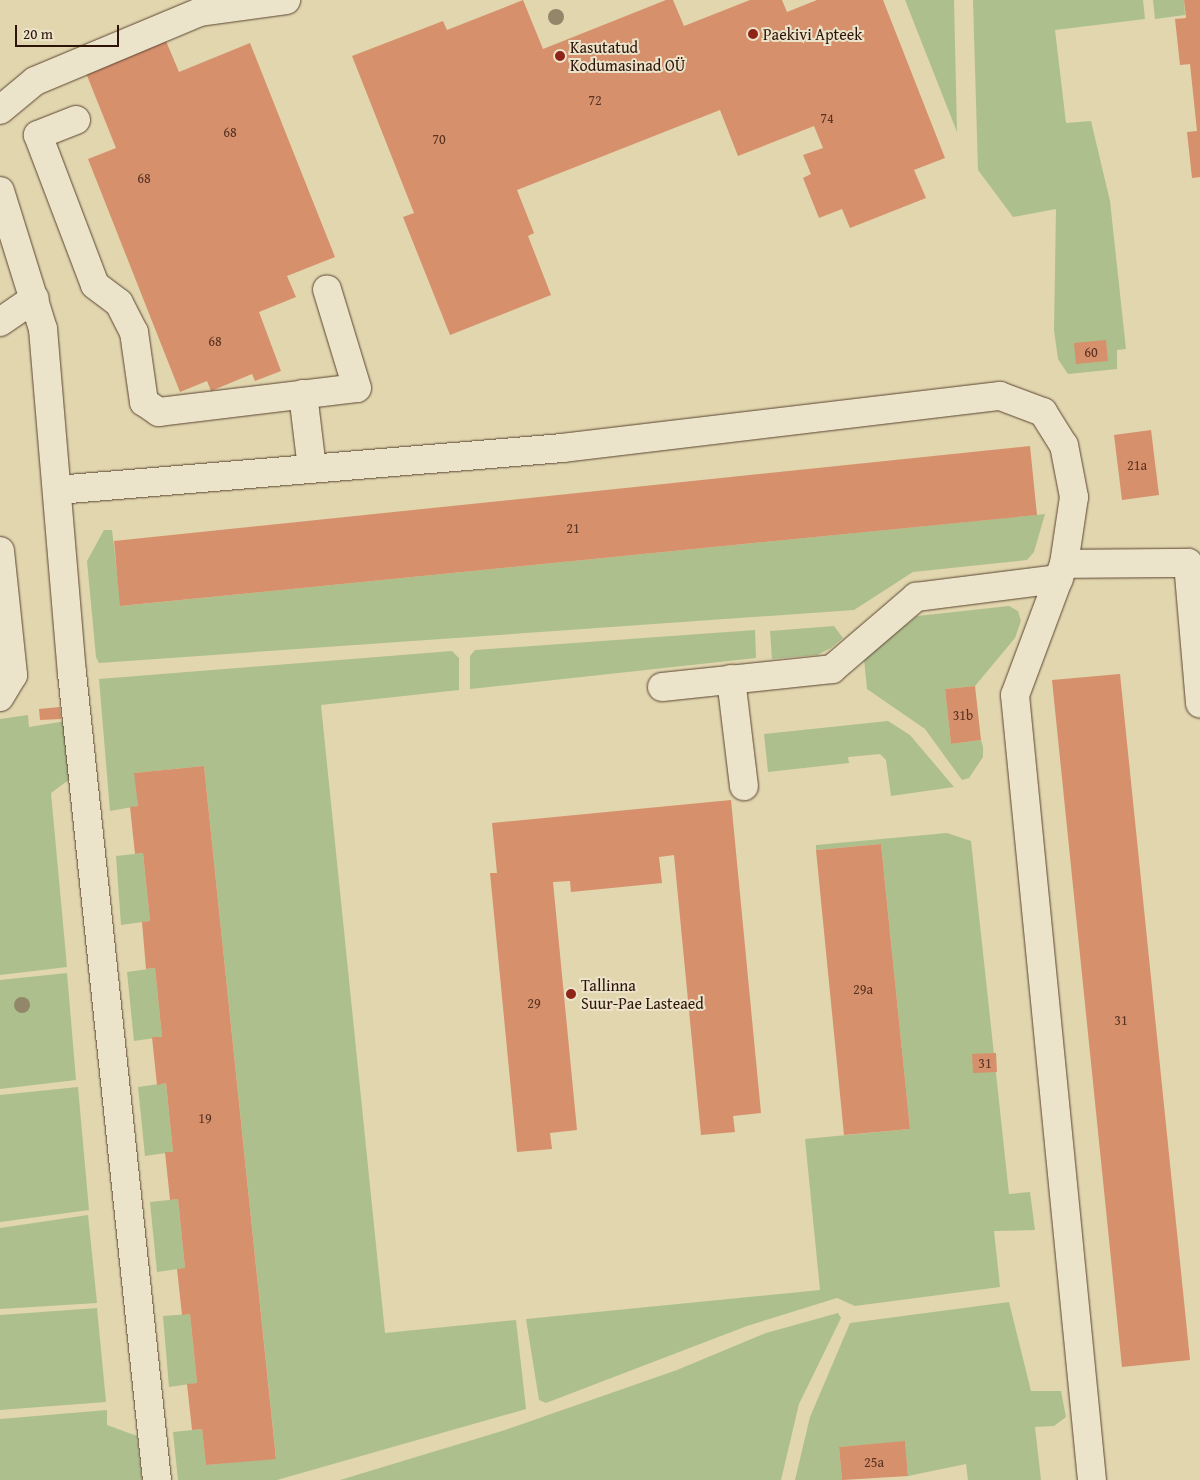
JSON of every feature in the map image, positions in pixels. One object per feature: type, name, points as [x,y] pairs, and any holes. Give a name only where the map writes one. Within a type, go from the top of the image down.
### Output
[{"type":"street","points":[[0,110],[35,81],[200,12],[286,0]]},
{"type":"street","points":[[76,120],[38,135],[95,285],[119,302],[134,332],[144,402],[159,412],[357,388],[328,289]]},
{"type":"street","points":[[0,191],[35,298],[43,329],[72,672],[157,1480]]},
{"type":"street","points":[[0,322],[35,298]]},
{"type":"street","points":[[303,394],[312,468]]},
{"type":"street","points":[[57,490],[562,448],[1000,396],[1043,412],[1064,445],[1074,497],[1062,572],[1015,695],[1092,1480]]},
{"type":"street","points":[[0,551],[13,675],[0,697]]},
{"type":"street","points":[[662,688],[832,669],[916,597],[1062,572],[1188,563],[1196,613],[1200,703]]},
{"type":"street","points":[[731,679],[744,786]]},
{"type":"green space","points":[[905,0],[954,0],[957,132]]},
{"type":"green space","points":[[973,0],[1143,0],[1145,19],[1055,30],[1066,123],[1091,121],[1110,201],[1126,349],[1117,350],[1117,369],[1068,374],[1058,359],[1054,330],[1056,209],[1013,217],[978,170]]},
{"type":"green space","points":[[1153,0],[1184,0],[1185,15],[1155,19]]},
{"type":"green space","points":[[1045,514],[1034,552],[1027,560],[913,572],[854,610],[99,663],[96,657],[87,561],[104,530],[112,530],[121,606]]},
{"type":"green space","points":[[1009,606],[1018,611],[1021,621],[1015,638],[975,686],[945,689],[951,744],[981,740],[983,747],[983,757],[969,778],[962,780],[925,729],[867,689],[864,659],[917,616]]},
{"type":"green space","points":[[834,626],[843,638],[831,648],[817,655],[772,659],[770,631]]},
{"type":"green space","points":[[755,630],[756,658],[470,689],[470,656],[475,650]]},
{"type":"green space","points":[[452,651],[459,658],[459,690],[321,705],[385,1333],[516,1320],[526,1409],[277,1480],[178,1480],[173,1432],[202,1429],[206,1465],[276,1458],[204,766],[135,773],[138,806],[110,811],[99,679]]},
{"type":"green space","points":[[28,715],[29,727],[66,721],[70,779],[51,793],[67,967],[0,975],[0,719]]},
{"type":"green space","points":[[888,721],[910,735],[954,787],[891,796],[886,760],[880,754],[848,757],[849,763],[768,772],[764,734]]},
{"type":"green space","points":[[947,833],[971,841],[1009,1194],[1030,1192],[1035,1230],[994,1231],[1000,1287],[855,1306],[837,1298],[747,1326],[546,1403],[539,1400],[526,1319],[820,1290],[805,1139],[910,1129],[881,844],[816,850],[816,845]]},
{"type":"green space","points":[[143,853],[150,921],[121,925],[116,856]]},
{"type":"green space","points":[[155,968],[162,1037],[134,1041],[127,972]]},
{"type":"green space","points":[[67,973],[76,1080],[0,1089],[0,980]]},
{"type":"green space","points":[[166,1083],[173,1152],[145,1156],[138,1087]]},
{"type":"green space","points":[[78,1087],[89,1210],[0,1222],[0,1095]]},
{"type":"green space","points":[[178,1199],[185,1268],[157,1272],[150,1202]]},
{"type":"green space","points":[[88,1215],[97,1303],[0,1309],[0,1228]]},
{"type":"green space","points":[[1009,1302],[1031,1391],[1061,1391],[1066,1417],[1054,1426],[1035,1427],[1041,1480],[968,1480],[966,1464],[908,1476],[905,1442],[839,1447],[842,1480],[795,1480],[810,1417],[850,1323]]},
{"type":"green space","points":[[97,1308],[106,1402],[0,1410],[0,1315]]},
{"type":"green space","points":[[838,1313],[841,1318],[799,1404],[781,1480],[340,1480],[502,1431],[677,1370],[766,1333]]},
{"type":"green space","points":[[190,1314],[197,1383],[169,1387],[163,1316]]},
{"type":"green space","points":[[107,1410],[107,1425],[137,1436],[142,1480],[0,1480],[0,1419]]},
{"type":"building","points":[[523,0],[543,49],[666,0],[673,0],[684,26],[750,0],[782,0],[787,12],[817,0],[883,0],[945,158],[914,170],[926,198],[850,228],[842,209],[819,218],[803,178],[811,174],[803,155],[823,148],[814,126],[738,156],[720,110],[517,190],[534,233],[528,236],[551,295],[450,335],[403,217],[414,213],[352,56],[443,21],[447,30]]},
{"type":"building","points":[[1184,0],[1200,0],[1200,177],[1192,178],[1187,132],[1197,131],[1190,64],[1180,65],[1175,19],[1186,18]]},
{"type":"building","points":[[166,41],[179,72],[250,43],[335,257],[287,276],[296,297],[259,312],[281,371],[255,381],[252,374],[211,391],[207,381],[180,392],[88,159],[116,148],[86,73]]},
{"type":"building","points":[[1106,340],[1108,361],[1076,364],[1074,343]]},
{"type":"building","points":[[1151,430],[1159,495],[1122,500],[1114,435]]},
{"type":"building","points":[[1030,446],[1037,515],[120,606],[114,541]]},
{"type":"building","points":[[1120,674],[1190,1360],[1122,1367],[1052,680]]},
{"type":"building","points":[[975,686],[981,740],[951,744],[945,689]]},
{"type":"building","points":[[60,707],[61,719],[40,720],[39,709]]},
{"type":"building","points":[[204,766],[276,1459],[206,1465],[202,1429],[192,1430],[187,1384],[197,1383],[190,1314],[182,1315],[177,1269],[185,1268],[178,1199],[170,1200],[165,1152],[173,1152],[166,1083],[157,1085],[152,1037],[162,1037],[155,968],[146,969],[142,922],[150,921],[143,853],[135,854],[130,807],[138,806],[134,773]]},
{"type":"building","points":[[731,800],[761,1113],[733,1116],[735,1132],[701,1135],[674,855],[659,857],[662,883],[571,892],[570,881],[553,882],[577,1130],[550,1133],[552,1149],[517,1152],[490,873],[497,873],[492,823]]},
{"type":"building","points":[[881,844],[910,1129],[844,1135],[816,850]]},
{"type":"building","points":[[996,1053],[997,1072],[973,1073],[972,1054]]},
{"type":"building","points":[[905,1441],[908,1476],[842,1480],[839,1447]]},
{"type":"place","name":"Paekivi Apteek","points":[[753,34]]},
{"type":"place","name":"Kasutatud Kodumasinad OÜ","points":[[560,56]]},
{"type":"place","name":"Tallinna Suur-Pae Lasteaed","points":[[571,994]]}]
